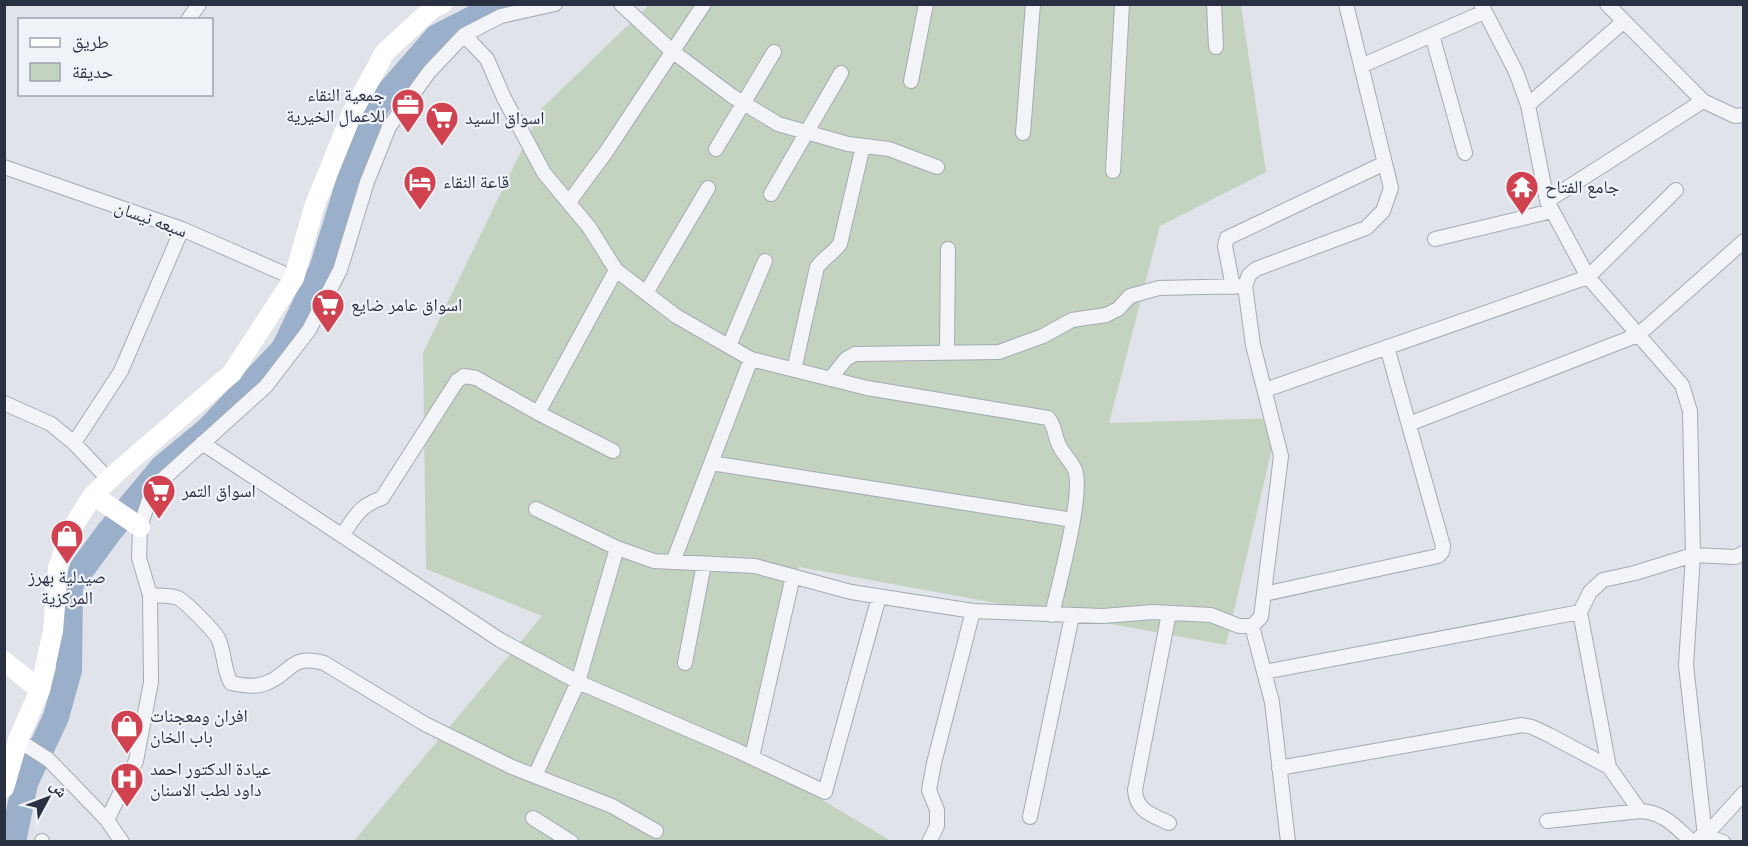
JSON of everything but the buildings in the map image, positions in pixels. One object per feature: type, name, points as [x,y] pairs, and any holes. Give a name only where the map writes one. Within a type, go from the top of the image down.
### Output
[{"type":"street","points":[[190,18],[200,4]]},
{"type":"street","points":[[107,820],[136,761],[151,682],[150,595],[139,558],[140,527],[151,494],[163,479],[266,386],[309,330],[339,270],[367,182],[389,127],[429,72],[464,35],[501,16],[555,4]]},
{"type":"street","points":[[621,4],[672,51],[778,124],[848,144],[888,149],[937,167]]},
{"type":"street","points":[[569,202],[606,152],[704,4]]},
{"type":"street","points":[[911,81],[926,4]]},
{"type":"street","points":[[1023,133],[1033,4]]},
{"type":"street","points":[[1113,171],[1122,4]]},
{"type":"street","points":[[1214,4],[1216,47]]},
{"type":"street","points":[[830,379],[846,359],[855,354],[999,352],[1043,336],[1072,320],[1106,315],[1118,309],[1130,296],[1159,288],[1239,286],[1256,269],[1366,228],[1383,211],[1391,188],[1346,4]]},
{"type":"street","points":[[1607,4],[1703,101],[1735,116],[1743,115]]},
{"type":"street","points":[[4,788],[40,690],[53,631],[58,568],[71,530],[93,495],[232,373],[294,278],[314,207],[353,111],[385,52],[434,6]]},
{"type":"street","points":[[1361,66],[1432,35],[1482,8],[1516,72],[1528,105],[1550,206],[1588,277],[1682,385],[1690,411],[1693,555],[1686,665],[1705,836]]},
{"type":"street","points":[[1528,105],[1623,22]]},
{"type":"street","points":[[464,35],[487,59],[504,98],[544,173],[589,227],[616,270],[676,316],[751,359],[867,388],[1048,418],[1055,429],[1058,444],[1075,469],[1077,478],[1073,520],[1052,615]]},
{"type":"street","points":[[1432,35],[1465,153]]},
{"type":"street","points":[[716,149],[774,52]]},
{"type":"street","points":[[771,194],[841,73]]},
{"type":"street","points":[[1435,239],[1550,206],[1703,101]]},
{"type":"street","points":[[794,370],[817,267],[825,256],[834,252],[840,244],[863,146]]},
{"type":"street","points":[[536,508],[617,548],[654,561],[755,566],[851,592],[973,611],[1072,616],[1169,613],[1211,615],[1239,626],[1252,626],[1261,617],[1281,456],[1239,286],[1225,246],[1227,238],[1385,163]]},
{"type":"street","name":"سبعه نيسان","points":[[4,167],[182,229],[294,278]]},
{"type":"street","points":[[646,293],[708,188]]},
{"type":"street","points":[[1265,390],[1588,277],[1676,190]]},
{"type":"street","points":[[74,443],[121,370],[182,229]]},
{"type":"street","points":[[1409,424],[1638,335],[1743,242]]},
{"type":"street","points":[[947,352],[948,249]]},
{"type":"street","points":[[729,346],[765,261]]},
{"type":"street","points":[[538,413],[616,270]]},
{"type":"street","points":[[1264,594],[1438,556],[1442,552],[1443,546],[1387,347]]},
{"type":"street","points":[[673,562],[751,359]]},
{"type":"street","points":[[342,535],[360,510],[369,502],[382,498],[457,381],[464,376],[476,378],[613,451]]},
{"type":"street","points":[[4,404],[51,424],[74,443],[109,480]]},
{"type":"street","points":[[202,443],[500,640],[578,682],[825,792],[879,597]]},
{"type":"street","points":[[711,463],[1073,520]]},
{"type":"street","points":[[93,495],[140,527]]},
{"type":"street","points":[[535,776],[578,682],[617,548]]},
{"type":"street","points":[[1640,811],[1609,767],[1580,612],[1590,592],[1603,580],[1635,573],[1693,555],[1735,557],[1743,553]]},
{"type":"street","points":[[685,663],[704,564]]},
{"type":"street","points":[[752,758],[793,576]]},
{"type":"street","points":[[150,595],[178,598],[204,622],[218,638],[225,673],[231,683],[264,684],[298,662],[309,659],[324,663],[425,724],[535,776],[612,806],[656,831]]},
{"type":"street","points":[[929,842],[937,826],[937,810],[929,790],[934,763],[973,611]]},
{"type":"street","points":[[1264,672],[1580,612]]},
{"type":"street","points":[[1169,613],[1135,789],[1136,799],[1144,810],[1169,823]]},
{"type":"street","points":[[1030,817],[1072,616]]},
{"type":"street","points":[[1252,626],[1272,702],[1288,842]]},
{"type":"street","points":[[4,661],[40,690]]},
{"type":"street","points":[[1279,768],[1522,725],[1549,735],[1609,767]]},
{"type":"street","points":[[22,742],[49,760],[107,820],[122,842]]},
{"type":"street","points":[[1705,836],[1743,793]]},
{"type":"street","points":[[1547,821],[1652,811],[1666,817],[1688,840],[1705,836],[1723,842]]},
{"type":"street","points":[[533,818],[571,842]]},
{"type":"green space","points":[[649,5],[1241,5],[1266,172],[1160,226],[1109,423],[1279,418],[1226,645],[799,567],[754,759],[891,841],[353,842],[542,616],[426,569],[423,353],[542,108]]},
{"type":"waterway","points":[[13,842],[25,783],[56,717],[69,670],[70,585],[109,532],[162,468],[209,429],[284,349],[322,269],[359,150],[376,107],[437,37],[490,10],[510,4]]},
{"type":"place","name":"جمعية النقاء للاعمال الخيرية","points":[[408,134]]},
{"type":"place","name":"اسواق السيد","points":[[442,147]]},
{"type":"place","name":"قاعة النقاء","points":[[420,211]]},
{"type":"place","name":"جامع الفتاح","points":[[1522,216]]},
{"type":"place","name":"اسواق عامر ضايع","points":[[328,334]]},
{"type":"place","name":"اسواق التمر","points":[[159,520]]},
{"type":"place","name":"صيدلية بهرز المركزية","points":[[67,565]]},
{"type":"place","name":"افران ومعجنات باب الخان","points":[[127,755]]},
{"type":"place","name":"عيادة الدكتور احمد داود لطب الاسنان","points":[[127,808]]}]
